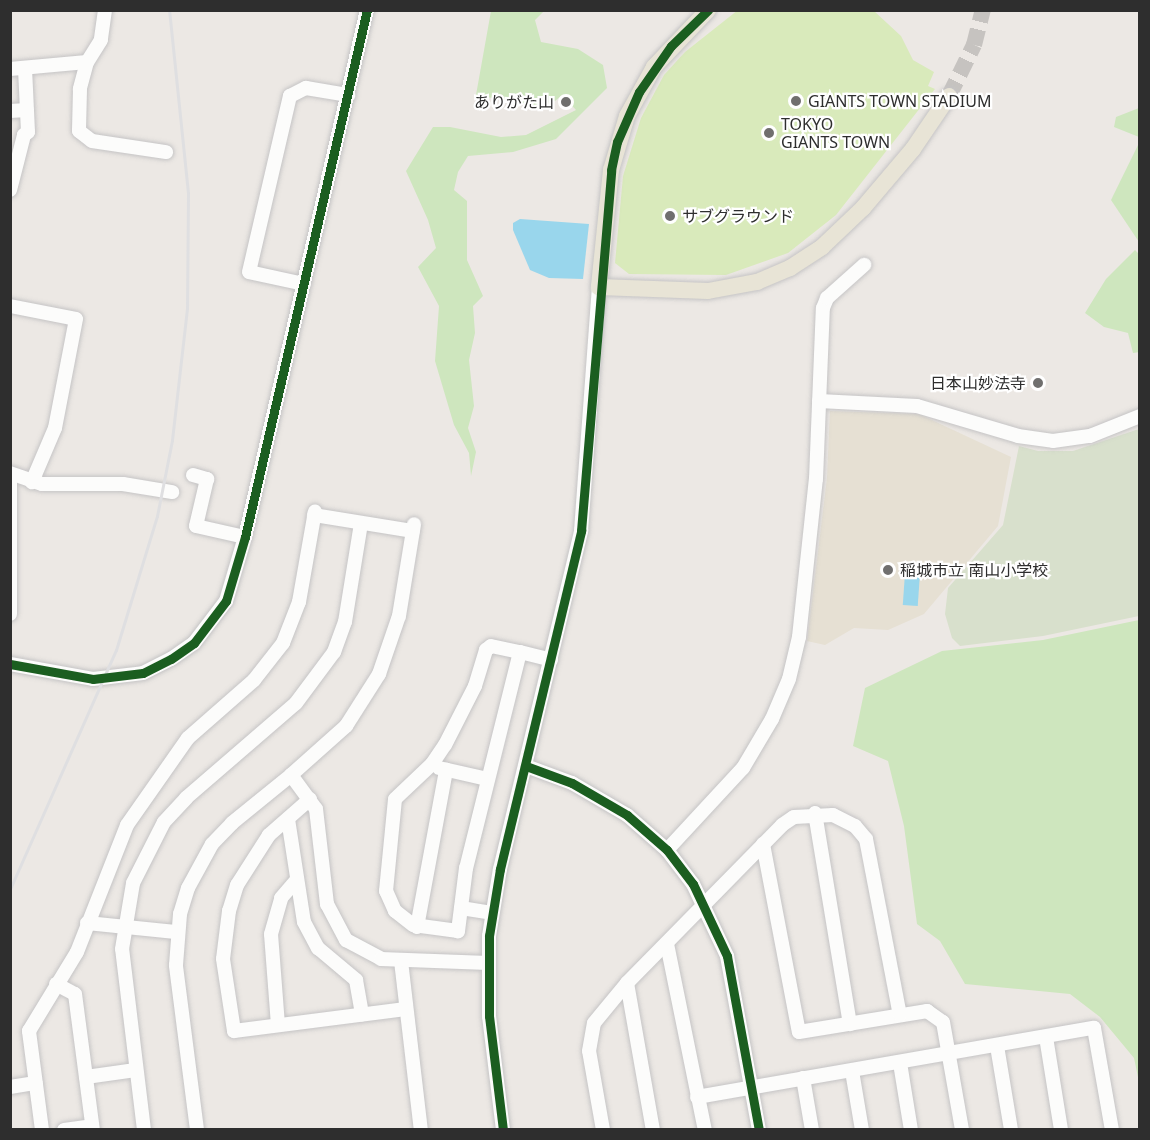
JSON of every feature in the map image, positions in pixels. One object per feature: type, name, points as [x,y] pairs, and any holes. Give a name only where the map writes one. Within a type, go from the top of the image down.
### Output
[{"type":"main road","points":[[708,10],[654,67],[627,116],[610,170],[599,286],[708,291],[757,282],[790,268],[822,247],[863,208],[913,149],[949,96]]},
{"type":"street","points":[[105,10],[101,40],[87,62],[80,89],[79,131],[92,141],[166,152]]},
{"type":"street","points":[[10,664],[108,680],[142,673],[171,660],[194,643],[217,617],[231,588],[245,537],[367,10]]},
{"type":"street","points":[[10,190],[24,135],[28,132],[27,110],[18,68],[87,62]]},
{"type":"street","points":[[304,284],[249,272],[291,96],[306,88],[348,95]]},
{"type":"street","points":[[10,111],[27,110]]},
{"type":"street","points":[[667,850],[743,768],[772,719],[789,679],[799,638],[810,543],[824,303],[864,265]]},
{"type":"street","points":[[503,1130],[489,1016],[488,963],[492,913],[581,531],[599,286]]},
{"type":"street","points":[[10,306],[76,319],[55,428],[32,482]]},
{"type":"street","points":[[819,401],[917,406],[1018,436],[1053,441],[1090,436],[1140,416]]},
{"type":"street","points":[[10,614],[10,475],[32,482],[123,484],[172,492]]},
{"type":"street","points":[[193,475],[207,479],[196,526],[245,537]]},
{"type":"street","points":[[42,1130],[29,1031],[77,952],[127,825],[188,738],[254,680],[283,643],[299,602],[315,513],[361,523],[414,527],[399,616],[379,674],[346,726],[232,823],[212,844],[188,888],[176,932],[176,965],[197,1130]]},
{"type":"street","points":[[144,1130],[123,972],[123,927],[133,883],[164,822],[186,798],[296,703],[334,652],[345,622],[361,523]]},
{"type":"street","points":[[520,652],[487,779],[456,933],[417,927],[399,917],[386,891],[395,799],[432,764],[460,718],[486,650],[491,646],[520,652],[551,660]]},
{"type":"street","points":[[432,764],[446,770],[487,779]]},
{"type":"street","points":[[526,766],[572,783],[612,805],[667,850],[705,905],[727,956],[759,1130]]},
{"type":"street","points":[[417,927],[446,770]]},
{"type":"street","points":[[291,775],[316,809],[327,904],[334,925],[357,950],[381,959],[401,961],[488,963]]},
{"type":"street","points":[[310,799],[269,835],[237,885],[228,911],[224,959],[234,1031],[406,1009]]},
{"type":"street","points":[[815,813],[850,1024]]},
{"type":"street","points":[[603,1130],[590,1037],[601,1012],[763,844],[794,817],[815,813],[833,815],[855,826],[871,851],[900,1015]]},
{"type":"street","points":[[288,819],[300,911],[310,934],[330,961],[356,980],[362,1014]]},
{"type":"street","points":[[763,844],[799,1032],[927,1011],[943,1022],[962,1130]]},
{"type":"street","points":[[278,1025],[271,934],[281,898],[296,880]]},
{"type":"street","points":[[461,908],[492,913]]},
{"type":"street","points":[[87,923],[176,932]]},
{"type":"street","points":[[667,944],[705,1130]]},
{"type":"street","points":[[401,961],[421,1130]]},
{"type":"street","points":[[627,983],[653,1130]]},
{"type":"street","points":[[56,984],[75,994],[93,1128],[64,1130]]},
{"type":"street","points":[[697,1097],[1094,1028],[1114,1128]]},
{"type":"street","points":[[1046,1037],[1061,1130]]},
{"type":"street","points":[[997,1046],[1011,1130]]},
{"type":"street","points":[[900,1063],[911,1130]]},
{"type":"street","points":[[86,1077],[136,1070]]},
{"type":"street","points":[[852,1071],[862,1130]]},
{"type":"street","points":[[803,1078],[812,1130]]},
{"type":"street","points":[[10,1087],[36,1083]]},
{"type":"shaded area","name":"稲城市立 南山小学校","points":[[830,411],[919,414],[1011,457],[998,526],[924,614],[888,630],[854,628],[825,645],[807,641],[827,478]]},
{"type":"green space","name":"TOKYO GIANTS TOWN","points":[[738,10],[874,11],[901,36],[913,60],[934,72],[928,86],[935,89],[836,215],[788,253],[726,275],[629,274],[615,263],[623,176],[641,118],[664,75],[685,52]]},
{"type":"green space","points":[[491,11],[544,11],[535,20],[541,42],[578,49],[603,65],[607,88],[556,139],[513,152],[468,156],[458,172],[454,190],[467,201],[467,260],[483,296],[473,306],[475,333],[469,360],[474,406],[468,428],[476,452],[471,476],[469,453],[454,425],[435,361],[439,306],[418,267],[436,248],[428,220],[406,171],[433,127],[450,127],[501,137],[526,135],[576,110],[562,95],[555,101],[535,106],[476,95]]},
{"type":"green space","points":[[1139,108],[1139,137],[1114,127],[1116,117]]},
{"type":"green space","points":[[1139,143],[1139,242],[1111,200]]},
{"type":"green space","points":[[1135,250],[1140,255],[1140,352],[1133,353],[1128,333],[1104,327],[1085,313],[1106,279]]},
{"type":"green space","points":[[1139,429],[1139,616],[1043,636],[960,646],[952,638],[945,614],[948,588],[1003,525],[1019,446],[1038,451],[1073,451]]},
{"type":"green space","points":[[1140,620],[1139,1082],[1134,1058],[1100,1017],[1070,994],[965,984],[940,941],[917,924],[904,826],[888,761],[853,746],[865,688],[942,651],[1043,640]]},
{"type":"water","points":[[520,219],[589,224],[583,279],[549,278],[530,270],[513,230],[513,223]]},
{"type":"water","points":[[905,573],[920,574],[918,606],[903,605]]},
{"type":"tunnel","points":[[949,96],[974,45],[983,10]]},
{"type":"railway","points":[[10,889],[116,650],[157,516],[172,440],[187,309],[188,193],[169,10]]},
{"type":"cycle path","points":[[10,664],[93,679],[143,673],[171,659],[194,643],[226,601],[245,537],[367,10]]},
{"type":"cycle path","points":[[503,1130],[489,1016],[489,936],[500,869],[581,531],[611,170],[617,142],[639,92],[671,46],[708,10]]},
{"type":"cycle path","points":[[526,766],[572,783],[627,815],[667,850],[693,884],[727,956],[759,1130]]},
{"type":"place","name":"GIANTS TOWN STADIUM","points":[[796,101]]},
{"type":"place","name":"ありがた山","points":[[566,102]]},
{"type":"place","name":"TOKYO GIANTS TOWN","points":[[769,133]]},
{"type":"place","name":"サブグラウンド","points":[[670,216]]},
{"type":"place","name":"日本山妙法寺","points":[[1038,383]]},
{"type":"place","name":"稲城市立 南山小学校","points":[[888,570]]}]
